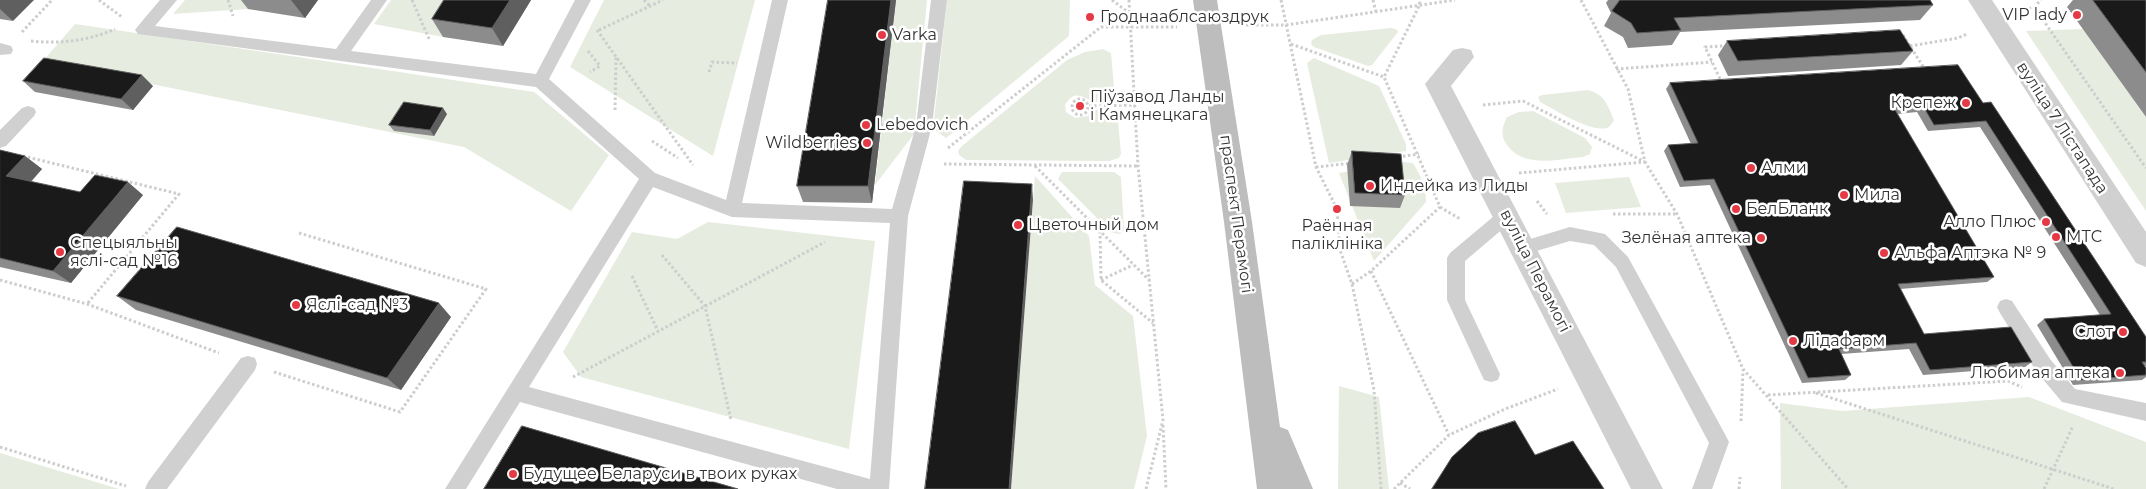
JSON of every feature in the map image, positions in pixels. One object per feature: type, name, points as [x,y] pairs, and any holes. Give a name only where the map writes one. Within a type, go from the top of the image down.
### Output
[{"type":"main road","name":"праспект Перамогі","points":[[1207,13],[1238,222],[1273,489]]},
{"type":"main road","name":"праспект Перамогі","points":[[1262,399],[1296,489]]},
{"type":"street","name":"вуліца 7 Лістапада","points":[[1980,0],[2146,255]]},
{"type":"street","name":"вуліца Перамогі","points":[[1462,57],[1438,84],[1647,489]]},
{"type":"lane","points":[[169,0],[144,30],[540,81],[649,178],[732,210],[899,216]]},
{"type":"lane","points":[[340,55],[379,0]]},
{"type":"lane","points":[[540,81],[583,0]]},
{"type":"lane","points":[[732,210],[780,0]]},
{"type":"lane","points":[[879,489],[899,216],[924,126],[939,0]]},
{"type":"lane","points":[[0,141],[28,112]]},
{"type":"lane","points":[[455,489],[649,178]]},
{"type":"lane","points":[[1491,374],[1456,300],[1456,258],[1506,216]]},
{"type":"lane","points":[[1523,248],[1570,234],[1599,239],[1622,262],[1719,442],[1702,489]]},
{"type":"lane","points":[[2006,307],[2043,366],[2069,396],[2146,412]]},
{"type":"lane","points":[[155,489],[248,364]]},
{"type":"lane","points":[[516,392],[871,489]]},
{"type":"path","points":[[7,46],[52,0]]},
{"type":"path","points":[[412,0],[443,68]]},
{"type":"path","points":[[644,0],[650,6]]},
{"type":"path","points":[[569,27],[598,31],[663,0]]},
{"type":"path","points":[[1112,0],[1130,14]]},
{"type":"path","points":[[1128,0],[1138,166],[1163,420],[1166,489]]},
{"type":"path","points":[[1281,0],[1316,167],[1338,209],[1340,250],[1352,284],[1374,390],[1380,489]]},
{"type":"path","points":[[1373,0],[1376,12]]},
{"type":"path","points":[[1418,0],[1420,4]]},
{"type":"path","points":[[909,183],[929,164],[1101,26],[1131,28],[1207,13],[1286,24],[1455,0]]},
{"type":"path","points":[[1581,0],[1628,89],[1645,162],[1677,214],[1743,369],[1848,489]]},
{"type":"path","points":[[1384,77],[1420,4]]},
{"type":"path","points":[[2034,7],[2146,168]]},
{"type":"path","points":[[1286,24],[1290,44],[1384,77],[1419,154],[1440,207],[1371,271],[1352,284]]},
{"type":"path","points":[[7,46],[66,41],[106,33],[122,26]]},
{"type":"path","points":[[598,31],[697,170]]},
{"type":"path","points":[[1903,35],[1924,68],[1722,81],[1712,62],[1704,47],[1903,35]]},
{"type":"path","points":[[1616,69],[1712,62]]},
{"type":"path","points":[[1089,106],[1088,110],[1084,113],[1078,114],[1070,108],[1071,103],[1082,99],[1089,106],[1135,105]]},
{"type":"path","points":[[1477,106],[1523,101],[1645,162]]},
{"type":"path","points":[[1391,158],[1419,154]]},
{"type":"path","points":[[19,155],[179,194],[87,304]]},
{"type":"path","points":[[1516,173],[1645,162]]},
{"type":"path","points":[[1316,167],[1354,163]]},
{"type":"path","points":[[929,164],[1138,166]]},
{"type":"path","points":[[1035,165],[1150,281]]},
{"type":"path","points":[[534,398],[875,215]]},
{"type":"path","points":[[1100,231],[1101,280],[1154,324]]},
{"type":"path","points":[[0,280],[87,304],[248,364],[400,412],[486,289],[300,232]]},
{"type":"path","points":[[662,255],[705,306],[738,453]]},
{"type":"path","points":[[1101,280],[1133,265]]},
{"type":"path","points":[[1371,271],[1449,435]]},
{"type":"path","points":[[632,276],[658,331]]},
{"type":"path","points":[[1767,395],[2008,381],[2026,388]]},
{"type":"path","points":[[1394,489],[1449,435],[1561,388]]},
{"type":"path","points":[[1813,392],[2114,489]]},
{"type":"path","points":[[2044,489],[2076,419]]},
{"type":"path","points":[[1146,489],[1163,420]]},
{"type":"path","points":[[0,448],[136,489]]},
{"type":"path","points":[[1400,483],[1410,489]]},
{"type":"shaded area","points":[[185,0],[255,0],[248,9],[173,14]]},
{"type":"shaded area","points":[[391,0],[467,0],[443,37],[374,24]]},
{"type":"shaded area","points":[[604,0],[755,0],[713,156],[570,67]]},
{"type":"shaded area","points":[[896,0],[927,0],[914,134],[875,185]]},
{"type":"shaded area","points":[[947,0],[1070,0],[1069,36],[946,138],[933,129]]},
{"type":"shaded area","points":[[75,24],[534,92],[609,155],[571,211],[464,147],[42,62]]},
{"type":"shaded area","points":[[1396,29],[1398,32],[1372,65],[1368,66],[1314,47],[1311,44],[1312,40],[1321,35]]},
{"type":"shaded area","points":[[2083,29],[2146,117],[2146,211],[2026,31]]},
{"type":"shaded area","points":[[1103,49],[1111,53],[1115,100],[1095,102],[1082,96],[1075,96],[1065,105],[1066,112],[1075,118],[1088,116],[1094,110],[1117,109],[1121,154],[1119,158],[1109,161],[966,160],[959,155],[958,151],[962,146],[1067,60],[1085,52]]},
{"type":"shaded area","points":[[1314,58],[1379,86],[1406,144],[1406,151],[1329,163],[1307,63]]},
{"type":"shaded area","points":[[1588,90],[1602,97],[1607,105],[1614,120],[1610,126],[1596,128],[1586,125],[1540,102],[1538,97],[1542,95]]},
{"type":"shaded area","points":[[1533,111],[1585,138],[1592,147],[1590,154],[1583,157],[1542,161],[1532,160],[1514,152],[1503,138],[1502,131],[1505,121],[1507,117],[1519,112]]},
{"type":"shaded area","points":[[1402,162],[1413,163],[1425,191],[1426,202],[1374,261],[1339,173]]},
{"type":"shaded area","points":[[1062,172],[1114,172],[1121,177],[1124,230],[1120,234],[1112,233],[1058,179]]},
{"type":"shaded area","points":[[1035,176],[1089,236],[1095,285],[1133,316],[1147,436],[1134,489],[1011,489]]},
{"type":"shaded area","points":[[1629,177],[1641,207],[1566,213],[1555,183]]},
{"type":"shaded area","points":[[708,222],[875,241],[849,449],[581,377],[563,352],[632,232],[677,239]]},
{"type":"shaded area","points":[[1339,386],[1379,397],[1389,489],[1338,489]]},
{"type":"shaded area","points":[[2029,397],[2146,442],[2146,489],[1781,489],[1780,403],[1842,411]]},
{"type":"shaded area","points":[[0,453],[119,489],[0,489]]},
{"type":"building","points":[[444,0],[510,0],[492,28],[432,19]]},
{"type":"building","points":[[828,0],[891,0],[868,186],[797,186]]},
{"type":"building","points":[[1620,0],[1930,0],[1933,5],[1674,18],[1681,30],[1637,33],[1631,23],[1612,11]]},
{"type":"building","points":[[2093,0],[2146,0],[2146,72]]},
{"type":"building","points":[[1900,30],[1913,51],[1738,61],[1727,41]]},
{"type":"building","points":[[44,58],[142,75],[121,99],[23,81]]},
{"type":"building","points":[[1958,65],[1983,103],[1991,102],[2146,337],[2146,362],[2142,362],[2146,368],[2146,375],[2081,380],[2044,319],[2111,314],[1986,121],[1934,125],[1923,106],[1894,108],[1994,277],[1898,284],[1924,334],[2011,327],[2032,362],[1930,370],[1916,343],[1839,349],[1851,375],[1808,378],[1714,179],[1684,181],[1668,145],[1698,143],[1670,83]]},
{"type":"building","points":[[404,102],[443,108],[430,130],[389,125]]},
{"type":"building","points":[[0,150],[25,156],[6,176],[80,192],[95,175],[128,182],[53,271],[0,258]]},
{"type":"building","points":[[1352,151],[1401,154],[1405,195],[1355,193]]},
{"type":"building","points":[[964,181],[1032,184],[1009,489],[925,489]]},
{"type":"building","points":[[177,227],[439,303],[387,378],[117,296]]},
{"type":"building","points":[[1515,421],[1535,455],[1573,441],[1604,489],[1432,489],[1452,457],[1478,433]]},
{"type":"building","points":[[522,426],[738,489],[484,489]]},
{"type":"place","name":"VIP lady","points":[[2077,15]]},
{"type":"place","name":"Гроднааблсаюздрук","points":[[1090,17]]},
{"type":"place","name":"Varka","points":[[882,35]]},
{"type":"place","name":"Крепеж","points":[[1966,103]]},
{"type":"place","name":"Піўзавод Ланды і Камянецкага","points":[[1080,106]]},
{"type":"place","name":"Lebedovich","points":[[866,125]]},
{"type":"place","name":"Wildberries","points":[[867,143]]},
{"type":"place","name":"Алми","points":[[1751,168]]},
{"type":"place","name":"Индейка из Лиды","points":[[1370,186]]},
{"type":"place","name":"Мила","points":[[1844,195]]},
{"type":"place","name":"Раённая паліклініка","points":[[1337,209]]},
{"type":"place","name":"БелБланк","points":[[1736,209]]},
{"type":"place","name":"Алло Плюс","points":[[2046,222]]},
{"type":"place","name":"Цветочный дом","points":[[1018,225]]},
{"type":"place","name":"МТС","points":[[2056,237]]},
{"type":"place","name":"Зелёная аптека","points":[[1761,238]]},
{"type":"place","name":"Спецыяльны яслі-сад №16","points":[[60,252]]},
{"type":"place","name":"Альфа Аптэка № 9","points":[[1884,253]]},
{"type":"place","name":"Яслі-сад №3","points":[[296,305]]},
{"type":"place","name":"Слот","points":[[2123,332]]},
{"type":"place","name":"Лідафарм","points":[[1793,341]]},
{"type":"place","name":"Любимая аптека","points":[[2120,373]]},
{"type":"place","name":"Будущее Беларуси в твоих руках","points":[[513,474]]}]
